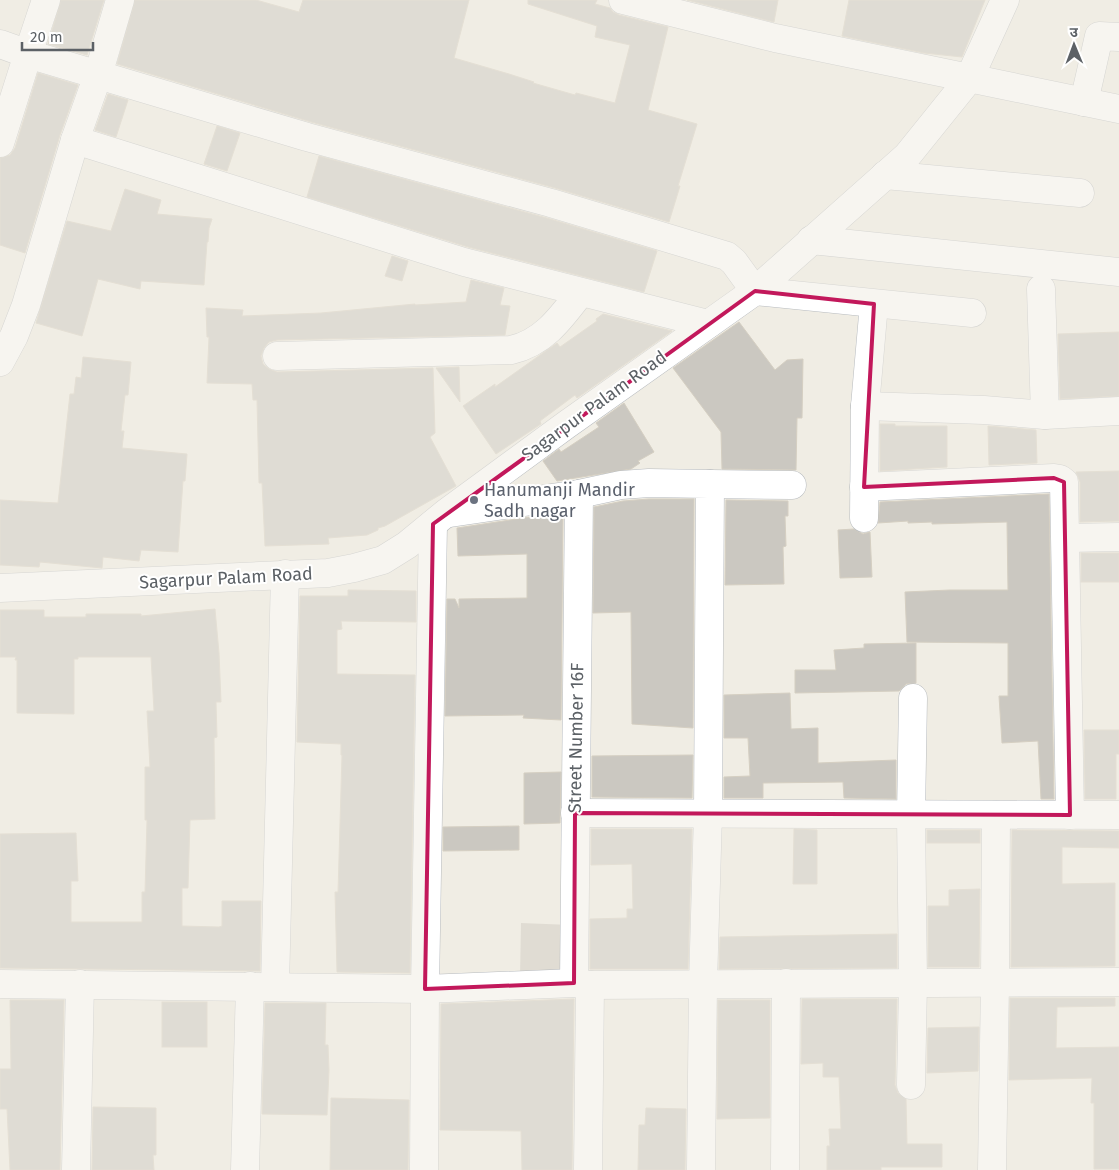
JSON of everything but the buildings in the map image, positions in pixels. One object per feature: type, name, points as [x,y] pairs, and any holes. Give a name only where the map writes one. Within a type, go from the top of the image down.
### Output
[{"type":"street","points":[[0,143],[46,0]]},
{"type":"street","points":[[0,362],[14,336],[26,305],[75,140],[98,75],[120,0]]},
{"type":"street","points":[[623,0],[776,38],[1119,109]]},
{"type":"street","name":"Sagarpur Palam Road","points":[[0,588],[328,572],[354,568],[383,560],[407,545],[440,518],[566,425],[755,290],[907,156],[969,79],[1005,0]]},
{"type":"street","points":[[1084,102],[1099,36],[1119,37]]},
{"type":"street","points":[[0,44],[307,137],[551,203],[727,256],[734,262],[755,290],[972,313]]},
{"type":"street","points":[[75,140],[464,262],[708,324]]},
{"type":"street","points":[[885,175],[1080,193]]},
{"type":"street","points":[[811,240],[1119,272]]},
{"type":"street","points":[[1041,289],[1045,415]]},
{"type":"street","points":[[276,356],[511,350],[525,347],[541,337],[560,320],[580,293]]},
{"type":"street","points":[[864,518],[866,406],[874,304]]},
{"type":"street","points":[[866,406],[984,410],[1045,415],[1119,411]]},
{"type":"street","points":[[864,487],[1054,478],[1064,482],[1070,815]]},
{"type":"street","points":[[424,1170],[425,989],[440,518],[621,485],[649,482],[792,485]]},
{"type":"street","points":[[701,1170],[703,983],[708,814],[710,484]]},
{"type":"street","name":"Street Number 16F","points":[[579,494],[575,813],[588,1170]]},
{"type":"street","points":[[1066,538],[1119,537]]},
{"type":"street","points":[[245,1170],[262,986],[285,574]]},
{"type":"street","points":[[911,1085],[913,698]]},
{"type":"street","points":[[575,813],[1119,815]]},
{"type":"street","points":[[992,1170],[996,814]]},
{"type":"street","points":[[0,984],[425,989],[582,984],[1119,982]]},
{"type":"street","points":[[785,1170],[786,983]]},
{"type":"street","points":[[76,1170],[80,984]]},
{"type":"highlighted area","points":[[755,291],[874,304],[864,487],[1054,478],[1064,482],[1070,815],[575,813],[574,983],[425,989],[433,524]]},
{"type":"shaded area","points":[[521,923],[571,925],[569,980],[520,978]]},
{"type":"place","name":"Hanumanji Mandir Sadh nagar","points":[[474,500]]}]
